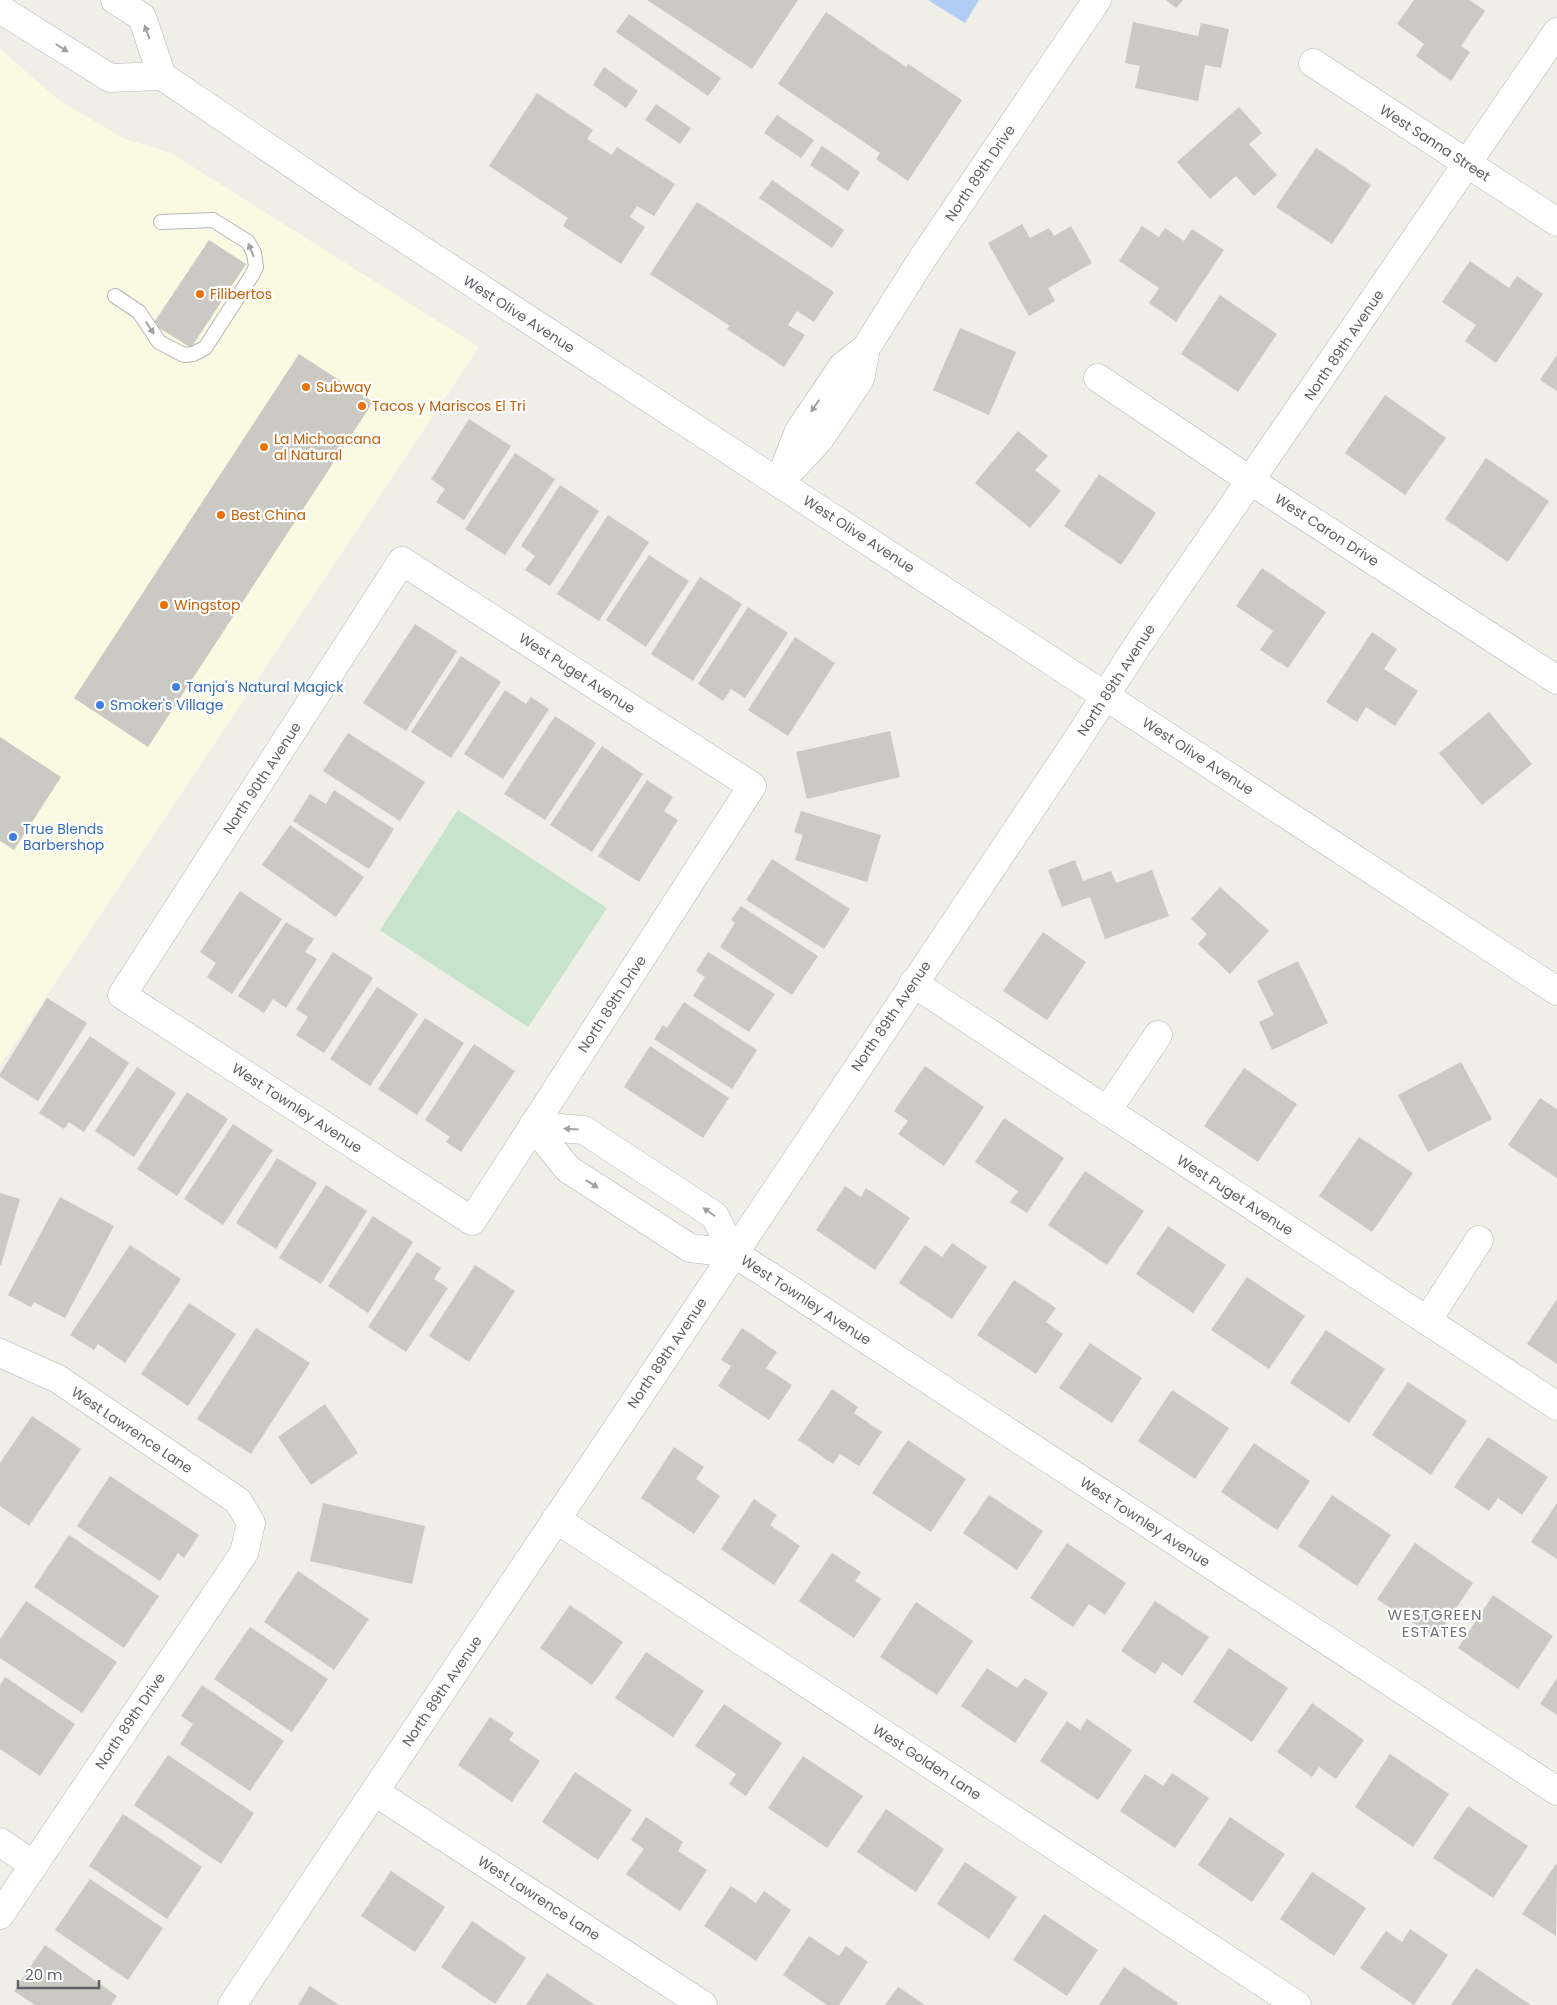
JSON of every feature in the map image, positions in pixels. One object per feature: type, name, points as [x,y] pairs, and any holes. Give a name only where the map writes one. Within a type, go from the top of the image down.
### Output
[{"type":"street","points":[[0,9],[110,78],[162,76],[142,18],[115,0]]},
{"type":"street","name":"North 89th Drive","points":[[779,482],[798,431],[842,366],[866,348],[922,259],[1097,0]]},
{"type":"street","name":"North 89th Avenue","points":[[232,2005],[1105,695],[1557,32]]},
{"type":"street","name":"West Sanna Street","points":[[1313,63],[1557,222]]},
{"type":"street","name":"West Olive Avenue","points":[[162,76],[347,201],[1557,991]]},
{"type":"street","name":"West Caron Drive","points":[[1098,378],[1251,481],[1557,680]]},
{"type":"street","name":"West Puget Avenue","points":[[402,561],[752,786]]},
{"type":"street","name":"North 90th Avenue","points":[[122,995],[402,561]]},
{"type":"street","name":"North 89th Drive","points":[[472,1221],[752,786]]},
{"type":"street","name":"West Puget Avenue","points":[[913,983],[1557,1406]]},
{"type":"street","name":"West Townley Avenue","points":[[122,995],[472,1221]]},
{"type":"street","points":[[1108,1111],[1158,1035]]},
{"type":"street","name":"West Townley Avenue","points":[[533,1126],[584,1130],[715,1216],[733,1253]]},
{"type":"street","name":"West Townley Avenue","points":[[533,1126],[568,1169],[690,1248],[733,1253],[1557,1791]]},
{"type":"street","points":[[634,1211],[656,1177]]},
{"type":"street","points":[[1427,1321],[1479,1240]]},
{"type":"street","name":"West Lawrence Lane","points":[[0,1353],[58,1379],[238,1501],[251,1523]]},
{"type":"street","name":"West Golden Lane","points":[[556,1520],[1297,2005]]},
{"type":"street","name":"North 89th Drive","points":[[0,1915],[244,1553],[251,1523]]},
{"type":"street","name":"West Lawrence Lane","points":[[375,1792],[704,2005]]},
{"type":"street","points":[[0,1842],[34,1865]]},
{"type":"lane","points":[[115,296],[139,312],[159,342],[184,355],[193,354],[205,348],[252,275],[256,267],[254,253],[248,242],[213,220],[162,222]]},
{"type":"shaded area","points":[[0,49],[60,101],[125,139],[171,153],[479,347],[0,1066]]},
{"type":"shaded area","points":[[458,810],[607,908],[528,1027],[380,930]]},
{"type":"water","points":[[928,0],[979,0],[965,23]]},
{"type":"building","points":[[647,0],[798,0],[752,69]]},
{"type":"building","points":[[1166,0],[1183,0],[1176,8]]},
{"type":"building","points":[[1414,0],[1470,0],[1485,11],[1461,46],[1470,52],[1451,81],[1416,56],[1424,44],[1397,24]]},
{"type":"building","points":[[826,12],[906,67],[908,64],[962,100],[908,181],[876,159],[880,153],[778,84]]},
{"type":"building","points":[[629,14],[721,78],[708,96],[616,32]]},
{"type":"building","points":[[1133,22],[1198,36],[1201,23],[1229,29],[1221,68],[1205,65],[1198,101],[1135,88],[1140,66],[1125,63]]},
{"type":"building","points":[[604,67],[638,91],[626,108],[593,85]]},
{"type":"building","points":[[537,93],[593,130],[587,139],[612,155],[617,147],[675,184],[654,216],[637,206],[630,217],[645,227],[621,264],[563,226],[568,218],[489,166]]},
{"type":"building","points":[[656,104],[691,128],[680,144],[645,120]]},
{"type":"building","points":[[1239,107],[1262,133],[1249,144],[1277,175],[1254,196],[1236,176],[1210,199],[1177,162]]},
{"type":"building","points":[[777,115],[814,140],[801,158],[764,133]]},
{"type":"building","points":[[822,146],[860,172],[848,191],[810,165]]},
{"type":"building","points":[[1316,148],[1371,185],[1332,244],[1276,207]]},
{"type":"building","points":[[772,180],[844,230],[832,248],[759,198]]},
{"type":"building","points":[[697,202],[834,292],[814,322],[797,311],[788,325],[805,335],[784,367],[727,329],[730,326],[650,274]]},
{"type":"building","points":[[1022,224],[1030,238],[1049,228],[1054,236],[1071,226],[1092,263],[1048,288],[1055,301],[1029,316],[988,243]]},
{"type":"building","points":[[1142,226],[1159,237],[1165,228],[1184,241],[1192,229],[1224,250],[1176,322],[1149,303],[1159,288],[1119,261]]},
{"type":"building","name":"Filibertos","points":[[209,240],[246,264],[191,348],[153,324]]},
{"type":"building","points":[[1470,261],[1509,288],[1517,276],[1543,294],[1496,363],[1465,341],[1476,325],[1442,302]]},
{"type":"building","points":[[1220,295],[1277,334],[1238,392],[1181,354]]},
{"type":"building","points":[[960,328],[1016,352],[989,415],[933,390]]},
{"type":"building","points":[[299,354],[373,402],[148,747],[74,698]]},
{"type":"building","points":[[1557,355],[1557,391],[1540,380]]},
{"type":"building","points":[[1385,395],[1446,438],[1405,495],[1345,453]]},
{"type":"building","points":[[469,419],[511,446],[464,520],[436,502],[445,489],[431,479]]},
{"type":"building","points":[[1018,431],[1048,456],[1035,470],[1061,491],[1030,528],[975,483]]},
{"type":"building","points":[[515,453],[555,479],[505,555],[465,529]]},
{"type":"building","points":[[1486,458],[1549,501],[1508,562],[1445,519]]},
{"type":"building","points":[[1099,474],[1156,513],[1121,565],[1064,526]]},
{"type":"building","points":[[560,485],[599,511],[550,586],[525,570],[535,556],[521,546]]},
{"type":"building","points":[[608,515],[649,542],[599,621],[557,594]]},
{"type":"building","points":[[649,555],[689,581],[646,647],[606,620]]},
{"type":"building","points":[[1262,568],[1326,612],[1288,668],[1260,650],[1273,631],[1236,606]]},
{"type":"building","points":[[700,577],[742,604],[693,681],[651,654]]},
{"type":"building","points":[[748,607],[788,633],[745,698],[731,689],[723,701],[698,684]]},
{"type":"building","points":[[415,624],[457,651],[406,731],[363,703]]},
{"type":"building","points":[[1372,632],[1397,649],[1384,669],[1418,691],[1395,726],[1366,707],[1357,722],[1326,702]]},
{"type":"building","points":[[795,637],[835,663],[788,736],[748,710]]},
{"type":"building","points":[[461,656],[501,682],[451,758],[411,732]]},
{"type":"building","points":[[505,690],[526,704],[531,697],[549,709],[503,779],[464,754]]},
{"type":"building","points":[[1489,712],[1532,764],[1482,805],[1439,753]]},
{"type":"building","points":[[555,716],[596,743],[545,820],[504,794]]},
{"type":"building","points":[[890,731],[900,777],[807,799],[796,752]]},
{"type":"building","points":[[348,733],[425,782],[400,821],[323,771]]},
{"type":"building","points":[[0,737],[61,777],[14,850],[0,841]]},
{"type":"building","points":[[602,746],[643,774],[592,852],[550,825]]},
{"type":"building","points":[[647,780],[673,797],[664,811],[678,820],[639,882],[598,856]]},
{"type":"building","points":[[334,790],[394,829],[369,869],[293,821],[310,794],[326,804]]},
{"type":"building","points":[[801,811],[881,835],[867,882],[795,860],[803,835],[794,832]]},
{"type":"building","points":[[290,825],[364,877],[336,917],[262,865]]},
{"type":"building","points":[[772,859],[850,909],[824,949],[746,900]]},
{"type":"building","points":[[1075,860],[1083,881],[1111,871],[1116,883],[1152,870],[1169,916],[1105,939],[1090,897],[1062,907],[1048,870]]},
{"type":"building","points":[[1220,887],[1269,931],[1230,974],[1198,944],[1207,934],[1191,919]]},
{"type":"building","points":[[240,891],[282,919],[232,994],[207,977],[216,963],[200,952]]},
{"type":"building","points":[[741,906],[818,956],[792,995],[720,947],[735,923],[731,920]]},
{"type":"building","points":[[286,922],[314,939],[305,952],[317,959],[286,1008],[273,999],[264,1013],[238,996]]},
{"type":"building","points":[[1043,932],[1086,962],[1047,1020],[1003,991]]},
{"type":"building","points":[[333,952],[373,978],[324,1053],[296,1035],[308,1017],[296,1009]]},
{"type":"building","points":[[708,952],[775,994],[749,1032],[693,996],[705,977],[696,971]]},
{"type":"building","points":[[1298,961],[1328,1023],[1272,1050],[1259,1022],[1274,1015],[1257,981]]},
{"type":"building","points":[[377,987],[418,1014],[370,1086],[330,1059]]},
{"type":"building","points":[[47,998],[87,1023],[38,1101],[0,1077],[0,1074]]},
{"type":"building","points":[[684,1002],[757,1050],[732,1089],[654,1039],[663,1025],[667,1028]]},
{"type":"building","points":[[425,1018],[464,1043],[417,1115],[378,1089]]},
{"type":"building","points":[[90,1036],[129,1063],[84,1132],[69,1122],[64,1129],[39,1113]]},
{"type":"building","points":[[474,1044],[515,1071],[461,1152],[446,1142],[450,1137],[425,1120]]},
{"type":"building","points":[[650,1046],[729,1098],[703,1138],[624,1087]]},
{"type":"building","points":[[1461,1062],[1492,1119],[1428,1152],[1398,1095]]},
{"type":"building","points":[[925,1066],[984,1107],[944,1166],[898,1134],[908,1121],[894,1111]]},
{"type":"building","points":[[137,1067],[176,1093],[134,1157],[95,1131]]},
{"type":"building","points":[[1244,1068],[1297,1104],[1258,1162],[1204,1126]]},
{"type":"building","points":[[187,1092],[228,1119],[177,1196],[137,1169]]},
{"type":"building","points":[[1540,1098],[1557,1109],[1557,1178],[1508,1145]]},
{"type":"building","points":[[1004,1118],[1064,1158],[1027,1213],[1010,1202],[1018,1191],[975,1162]]},
{"type":"building","points":[[233,1124],[273,1150],[223,1225],[184,1199]]},
{"type":"building","points":[[1359,1137],[1413,1173],[1372,1232],[1319,1196]]},
{"type":"building","points":[[277,1158],[317,1183],[276,1249],[236,1223]]},
{"type":"building","points":[[1085,1171],[1144,1211],[1107,1265],[1048,1225]]},
{"type":"building","points":[[326,1185],[367,1211],[321,1284],[279,1258]]},
{"type":"building","points":[[845,1186],[861,1197],[866,1188],[910,1218],[875,1270],[816,1230]]},
{"type":"building","points":[[0,1193],[20,1199],[1,1265],[0,1265]]},
{"type":"building","points":[[60,1197],[114,1226],[65,1318],[34,1302],[31,1307],[8,1295]]},
{"type":"building","points":[[373,1216],[413,1242],[368,1313],[328,1286]]},
{"type":"building","points":[[1168,1226],[1226,1265],[1193,1313],[1136,1274]]},
{"type":"building","points":[[952,1243],[987,1267],[952,1319],[899,1283],[925,1245],[942,1257]]},
{"type":"building","points":[[130,1245],[181,1279],[125,1363],[98,1344],[94,1350],[70,1335]]},
{"type":"building","points":[[417,1252],[441,1268],[434,1279],[448,1288],[406,1352],[368,1327]]},
{"type":"building","points":[[475,1265],[515,1291],[469,1362],[429,1336]]},
{"type":"building","points":[[1247,1277],[1305,1316],[1269,1369],[1211,1330]]},
{"type":"building","points":[[1014,1280],[1056,1308],[1046,1322],[1063,1334],[1036,1374],[977,1335]]},
{"type":"building","points":[[1557,1299],[1557,1364],[1527,1344]]},
{"type":"building","points":[[189,1303],[236,1334],[188,1406],[141,1374]]},
{"type":"building","points":[[256,1328],[310,1363],[251,1454],[197,1419]]},
{"type":"building","points":[[742,1328],[777,1352],[766,1368],[792,1385],[769,1420],[718,1386],[731,1366],[721,1360]]},
{"type":"building","points":[[1326,1330],[1385,1369],[1349,1423],[1290,1383]]},
{"type":"building","points":[[1090,1343],[1142,1378],[1112,1423],[1059,1388]]},
{"type":"building","points":[[1408,1382],[1467,1421],[1431,1475],[1372,1435]]},
{"type":"building","points":[[832,1389],[858,1407],[854,1413],[882,1432],[859,1466],[840,1454],[833,1464],[798,1440]]},
{"type":"building","points":[[1172,1390],[1229,1428],[1195,1479],[1138,1441]]},
{"type":"building","points":[[325,1404],[358,1453],[311,1485],[278,1437]]},
{"type":"building","points":[[32,1416],[81,1449],[29,1526],[0,1506],[0,1463]]},
{"type":"building","points":[[1488,1437],[1548,1477],[1522,1515],[1498,1498],[1489,1511],[1454,1487]]},
{"type":"building","points":[[908,1440],[966,1479],[931,1532],[872,1493]]},
{"type":"building","points":[[1254,1443],[1310,1481],[1277,1530],[1221,1492]]},
{"type":"building","points":[[674,1447],[704,1467],[696,1479],[720,1496],[694,1534],[641,1498]]},
{"type":"building","points":[[110,1476],[199,1535],[184,1558],[178,1553],[160,1581],[77,1526]]},
{"type":"building","points":[[989,1495],[1043,1531],[1017,1570],[963,1533]]},
{"type":"building","points":[[1332,1495],[1391,1535],[1357,1586],[1298,1546]]},
{"type":"building","points":[[754,1499],[777,1515],[770,1525],[800,1546],[774,1585],[721,1549]]},
{"type":"building","points":[[323,1503],[425,1526],[412,1584],[310,1561]]},
{"type":"building","points":[[1557,1503],[1557,1559],[1531,1542]]},
{"type":"building","points":[[69,1535],[159,1596],[124,1648],[34,1587]]},
{"type":"building","points":[[1067,1543],[1126,1583],[1105,1615],[1089,1604],[1073,1627],[1030,1598]]},
{"type":"building","points":[[1415,1543],[1473,1583],[1436,1638],[1377,1599]]},
{"type":"building","points":[[832,1553],[861,1572],[855,1581],[881,1599],[854,1638],[799,1601]]},
{"type":"building","points":[[298,1571],[369,1619],[334,1670],[264,1622]]},
{"type":"building","points":[[1493,1595],[1553,1636],[1518,1689],[1458,1648]]},
{"type":"building","points":[[26,1601],[117,1662],[82,1713],[0,1658],[0,1639]]},
{"type":"building","points":[[1155,1601],[1209,1637],[1182,1676],[1163,1662],[1155,1674],[1121,1651]]},
{"type":"building","points":[[916,1602],[973,1641],[937,1695],[880,1657]]},
{"type":"building","points":[[570,1605],[623,1642],[592,1685],[540,1648]]},
{"type":"building","points":[[250,1627],[328,1679],[292,1732],[214,1679]]},
{"type":"building","points":[[1229,1648],[1288,1688],[1252,1742],[1193,1702]]},
{"type":"building","points":[[646,1652],[704,1691],[673,1737],[615,1698]]},
{"type":"building","points":[[987,1668],[1017,1688],[1025,1678],[1048,1693],[1015,1743],[961,1706]]},
{"type":"building","points":[[5,1677],[75,1724],[40,1776],[0,1749],[0,1685]]},
{"type":"building","points":[[1557,1678],[1557,1715],[1540,1704]]},
{"type":"building","points":[[202,1685],[284,1741],[250,1791],[180,1744],[193,1724],[181,1716]]},
{"type":"building","points":[[1312,1703],[1364,1740],[1336,1779],[1319,1767],[1312,1777],[1277,1752]]},
{"type":"building","points":[[724,1704],[782,1743],[746,1796],[729,1784],[736,1774],[695,1746]]},
{"type":"building","points":[[490,1717],[514,1733],[509,1740],[540,1761],[512,1802],[458,1765]]},
{"type":"building","points":[[1087,1719],[1132,1750],[1098,1800],[1040,1761],[1067,1721],[1080,1730]]},
{"type":"building","points":[[1390,1754],[1449,1794],[1413,1847],[1355,1807]]},
{"type":"building","points":[[168,1755],[254,1813],[221,1864],[134,1805]]},
{"type":"building","points":[[803,1756],[863,1796],[827,1848],[768,1808]]},
{"type":"building","points":[[575,1772],[632,1810],[598,1860],[542,1822]]},
{"type":"building","points":[[1172,1773],[1209,1798],[1175,1848],[1120,1811],[1145,1774],[1163,1786]]},
{"type":"building","points":[[1468,1806],[1528,1846],[1493,1898],[1433,1858]]},
{"type":"building","points":[[886,1809],[944,1849],[916,1892],[857,1852]]},
{"type":"building","points":[[123,1814],[202,1867],[167,1919],[89,1866]]},
{"type":"building","points":[[646,1817],[683,1842],[678,1851],[707,1870],[680,1911],[626,1874],[644,1849],[631,1840]]},
{"type":"building","points":[[1230,1817],[1285,1854],[1252,1902],[1198,1865]]},
{"type":"building","points":[[965,1862],[1017,1897],[989,1939],[937,1904]]},
{"type":"building","points":[[1557,1865],[1556,1936],[1522,1914]]},
{"type":"building","points":[[391,1871],[445,1907],[415,1952],[361,1916]]},
{"type":"building","points":[[1312,1872],[1366,1908],[1334,1956],[1280,1919]]},
{"type":"building","points":[[90,1879],[163,1928],[128,1980],[55,1930]]},
{"type":"building","points":[[731,1886],[756,1903],[764,1891],[791,1910],[756,1961],[704,1926]]},
{"type":"building","points":[[1044,1914],[1098,1950],[1067,1996],[1013,1960]]},
{"type":"building","points":[[472,1921],[526,1958],[495,2004],[441,1967]]},
{"type":"building","points":[[1410,1929],[1448,1955],[1414,2005],[1360,1968],[1386,1931],[1402,1942]]},
{"type":"building","points":[[809,1936],[839,1956],[846,1946],[868,1962],[839,2005],[827,2005],[783,1975]]},
{"type":"building","points":[[45,1945],[117,1996],[111,2005],[35,2005],[14,1991]]},
{"type":"building","points":[[1124,1967],[1178,2003],[1177,2005],[1099,2005]]},
{"type":"building","points":[[1476,1968],[1531,2005],[1451,2005]]},
{"type":"building","points":[[547,1973],[595,2005],[526,2005]]},
{"type":"building","points":[[310,1986],[339,2005],[298,2005]]},
{"type":"building","points":[[898,1987],[925,2005],[885,2005]]},
{"type":"place","name":"Filibertos","points":[[200,294]]},
{"type":"place","name":"Subway","points":[[306,387]]},
{"type":"place","name":"Tacos y Mariscos El Tri","points":[[362,406]]},
{"type":"place","name":"La Michoacana al Natural","points":[[264,447]]},
{"type":"place","name":"Best China","points":[[221,515]]},
{"type":"place","name":"Wingstop","points":[[164,605]]},
{"type":"place","name":"Tanja's Natural Magick","points":[[176,687]]},
{"type":"place","name":"Smoker's Village","points":[[100,705]]},
{"type":"place","name":"True Blends Barbershop","points":[[13,837]]},
{"type":"district","name":"WESTGREEN ESTATES","points":[[1435,1622]]}]
